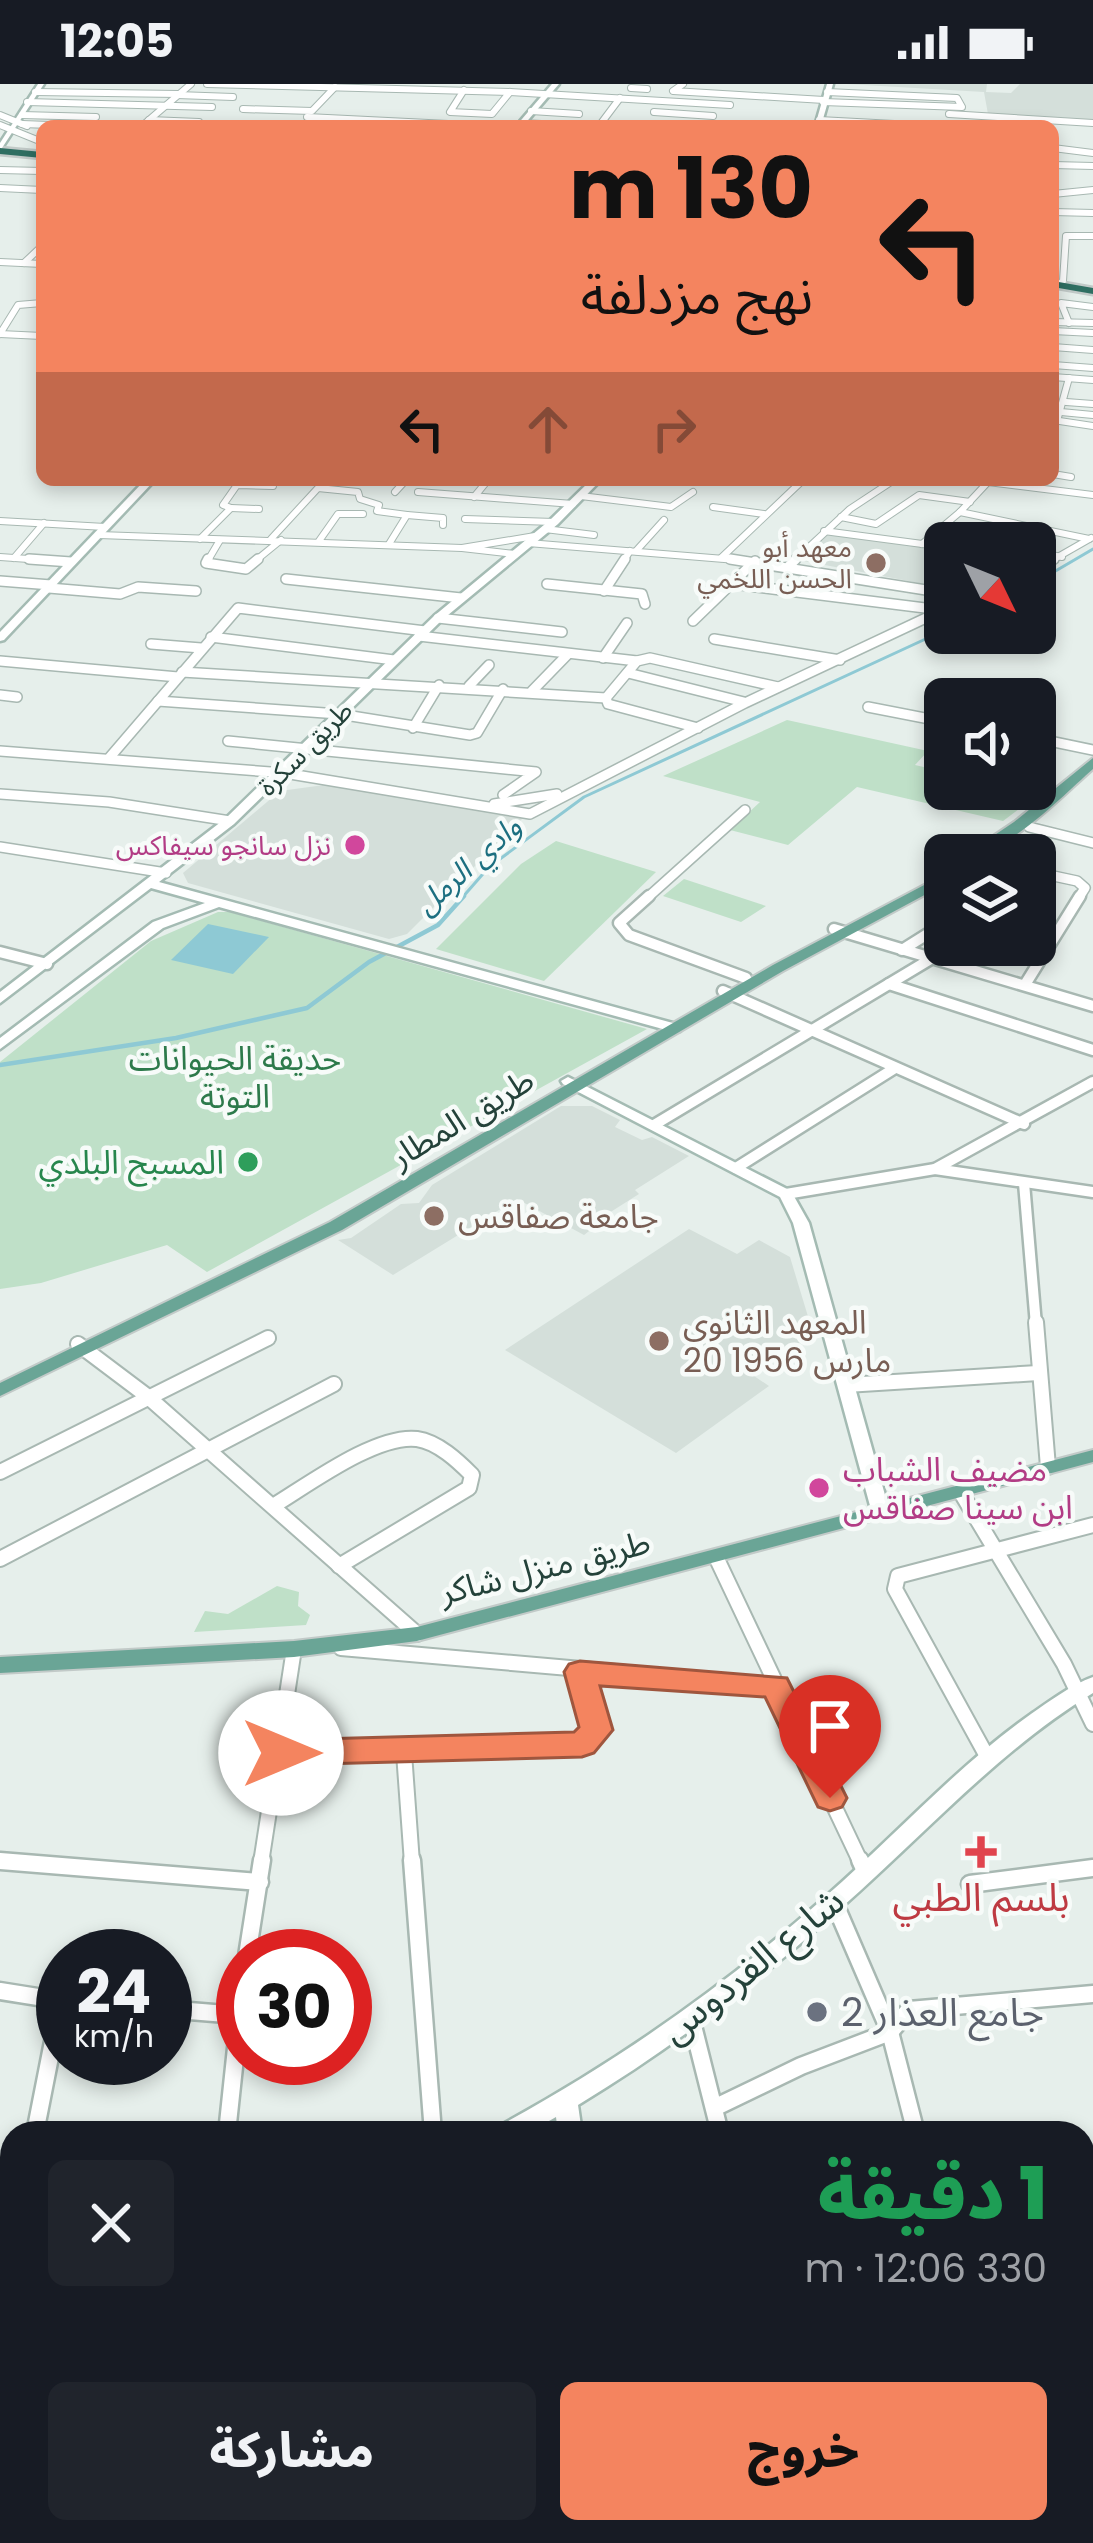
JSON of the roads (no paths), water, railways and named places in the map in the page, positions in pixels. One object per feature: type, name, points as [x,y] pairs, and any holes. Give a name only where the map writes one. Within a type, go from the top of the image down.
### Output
[{"type":"highway","points":[[0,150],[36,153]]},
{"type":"highway","points":[[1059,287],[1093,293]]},
{"type":"main road","points":[[1005,834],[1093,762]]},
{"type":"main road","points":[[1018,834],[1093,775]]},
{"type":"main road","name":"طريق المطار","points":[[728,993],[746,978],[924,885]]},
{"type":"main road","name":"طريق المطار","points":[[0,1386],[336,1226],[839,930]]},
{"type":"main road","name":"طريق منزل شاكر","points":[[0,1665],[294,1649],[417,1634],[1093,1456]]},
{"type":"street","points":[[149,119],[191,84]]},
{"type":"street","points":[[207,84],[527,88],[547,94],[730,105]]},
{"type":"street","points":[[479,84],[462,89],[450,112],[492,114],[510,88]]},
{"type":"street","points":[[523,120],[556,84]]},
{"type":"street","points":[[635,84],[631,88],[647,89]]},
{"type":"street","points":[[648,120],[683,84]]},
{"type":"street","points":[[304,120],[335,87]]},
{"type":"street","points":[[0,150],[38,88],[232,97]]},
{"type":"street","points":[[673,92],[957,98],[962,107],[825,97]]},
{"type":"street","points":[[825,97],[896,112],[1041,120]]},
{"type":"street","points":[[604,120],[620,98]]},
{"type":"street","points":[[27,102],[212,107]]},
{"type":"street","points":[[243,109],[356,120]]},
{"type":"street","points":[[531,111],[579,114]]},
{"type":"street","points":[[654,112],[713,116]]},
{"type":"street","points":[[895,120],[896,112]]},
{"type":"street","points":[[0,115],[36,131]]},
{"type":"street","points":[[971,120],[972,116]]},
{"type":"street","points":[[56,120],[96,117]]},
{"type":"street","points":[[149,119],[166,120]]},
{"type":"street","points":[[1059,121],[1093,123]]},
{"type":"street","points":[[0,125],[36,122]]},
{"type":"street","points":[[17,123],[36,124]]},
{"type":"street","points":[[17,123],[36,137]]},
{"type":"street","points":[[1059,149],[1093,153]]},
{"type":"street","points":[[1059,165],[1093,166]]},
{"type":"street","points":[[0,170],[36,171]]},
{"type":"street","points":[[0,188],[36,190]]},
{"type":"street","points":[[1059,193],[1093,190]]},
{"type":"street","points":[[1059,212],[1093,213]]},
{"type":"street","points":[[1059,284],[1066,236],[1093,236]]},
{"type":"street","points":[[24,263],[36,252]]},
{"type":"street","points":[[0,262],[36,264]]},
{"type":"street","points":[[36,304],[18,305],[0,334],[36,336]]},
{"type":"street","points":[[1059,305],[1093,309]]},
{"type":"street","points":[[1059,305],[1069,322]]},
{"type":"street","points":[[1059,325],[1093,323]]},
{"type":"street","points":[[1059,328],[1093,333]]},
{"type":"street","points":[[1059,347],[1093,350]]},
{"type":"street","points":[[1059,367],[1092,377]]},
{"type":"street","points":[[1059,377],[1092,377]]},
{"type":"street","points":[[1059,412],[1088,404],[1092,377]]},
{"type":"street","points":[[1059,412],[1069,378]]},
{"type":"street","points":[[1059,412],[1093,415]]},
{"type":"street","points":[[1059,412],[1093,426]]},
{"type":"street","points":[[1059,475],[1071,477]]},
{"type":"street","points":[[0,638],[5,626],[50,586],[144,486]]},
{"type":"street","points":[[236,486],[223,505],[259,509]]},
{"type":"street","points":[[394,492],[400,486]]},
{"type":"street","points":[[474,497],[483,486]]},
{"type":"street","name":"طريق سكرة","points":[[0,999],[131,899],[169,880],[438,618],[590,486]]},
{"type":"street","points":[[721,558],[796,486]]},
{"type":"street","points":[[789,566],[824,531],[886,486]]},
{"type":"street","points":[[824,531],[922,544],[987,486]]},
{"type":"street","points":[[1022,486],[1093,495]]},
{"type":"street","points":[[220,539],[206,563],[246,568],[318,488],[358,493],[360,500],[379,505],[377,511],[443,518],[442,525]]},
{"type":"street","points":[[418,492],[671,507],[693,492]]},
{"type":"street","points":[[859,536],[919,495],[970,502]]},
{"type":"street","points":[[712,506],[764,514]]},
{"type":"street","points":[[200,539],[231,508]]},
{"type":"street","points":[[960,512],[1091,538]]},
{"type":"street","points":[[319,541],[338,514],[363,514]]},
{"type":"street","points":[[389,544],[407,515]]},
{"type":"street","points":[[841,518],[876,524]]},
{"type":"street","points":[[465,519],[633,551],[754,561],[924,588]]},
{"type":"street","points":[[604,591],[633,551],[664,520]]},
{"type":"street","points":[[0,521],[200,539],[389,544],[515,554]]},
{"type":"street","points":[[14,558],[44,523]]},
{"type":"street","points":[[462,548],[541,532],[594,535]]},
{"type":"street","points":[[1056,559],[1091,538]]},
{"type":"street","points":[[1056,556],[1062,557]]},
{"type":"street","points":[[0,557],[71,562]]},
{"type":"street","points":[[693,621],[754,561]]},
{"type":"street","points":[[286,579],[461,598]]},
{"type":"street","points":[[0,581],[120,594],[138,587],[196,591]]},
{"type":"street","points":[[547,584],[642,594],[644,604]]},
{"type":"street","points":[[733,584],[924,608]]},
{"type":"street","points":[[110,757],[201,648],[238,608],[247,606],[568,654],[637,662],[659,659],[778,687]]},
{"type":"street","points":[[438,618],[562,632]]},
{"type":"street","points":[[0,751],[284,773],[482,806],[564,794],[924,620]]},
{"type":"street","points":[[603,658],[627,623]]},
{"type":"street","points":[[211,637],[394,660]]},
{"type":"street","points":[[714,639],[842,660]]},
{"type":"street","points":[[152,644],[201,648]]},
{"type":"street","points":[[532,692],[568,654]]},
{"type":"street","points":[[0,661],[180,674],[373,680],[606,698]]},
{"type":"street","points":[[606,698],[637,662]]},
{"type":"street","points":[[469,686],[489,665]]},
{"type":"street","points":[[628,673],[746,703]]},
{"type":"street","points":[[412,728],[440,685]]},
{"type":"street","points":[[158,701],[339,714],[474,735],[503,689]]},
{"type":"street","points":[[0,695],[17,697]]},
{"type":"street","points":[[606,698],[608,704],[698,728]]},
{"type":"street","points":[[868,707],[924,718]]},
{"type":"street","points":[[228,742],[536,772],[503,795]]},
{"type":"street","points":[[1056,742],[1093,751]]},
{"type":"street","points":[[0,794],[109,802],[230,821]]},
{"type":"street","points":[[745,811],[619,922],[629,935],[746,978]]},
{"type":"street","points":[[1029,827],[1093,842]]},
{"type":"street","points":[[0,847],[169,880],[232,903],[669,1026]]},
{"type":"street","points":[[1056,876],[1077,881],[1084,888],[1056,934]]},
{"type":"street","points":[[169,880],[193,904],[184,913]]},
{"type":"street","points":[[0,1045],[158,925],[184,913],[232,903]]},
{"type":"street","points":[[839,930],[924,958]]},
{"type":"street","points":[[902,950],[924,936]]},
{"type":"street","points":[[0,952],[88,976]]},
{"type":"street","points":[[653,1125],[924,963]]},
{"type":"street","points":[[954,966],[1093,1006]]},
{"type":"street","points":[[1026,983],[1036,966]]},
{"type":"street","points":[[889,985],[1093,1050]]},
{"type":"street","points":[[728,993],[1024,1124]]},
{"type":"street","points":[[736,1168],[896,1068]]},
{"type":"street","points":[[786,1194],[935,1169],[1093,1082]]},
{"type":"street","points":[[572,1083],[786,1194],[801,1223],[881,1513]]},
{"type":"street","points":[[935,1169],[1093,1192]]},
{"type":"street","points":[[1024,1183],[1048,1467]]},
{"type":"street","points":[[0,1472],[268,1338]]},
{"type":"street","points":[[82,1348],[147,1396],[417,1634]]},
{"type":"street","points":[[846,1385],[1038,1373]]},
{"type":"street","points":[[0,1559],[334,1384]]},
{"type":"street","points":[[273,1506],[383,1446],[411,1438],[426,1442],[472,1475],[469,1488],[339,1566]]},
{"type":"street","points":[[960,1491],[994,1554],[1086,1688],[1093,1724]]},
{"type":"street","points":[[989,1760],[895,1589],[898,1576],[1093,1525]]},
{"type":"street","points":[[716,1557],[866,1873]]},
{"type":"street","points":[[322,1646],[776,1686]]},
{"type":"street","points":[[252,1929],[294,1649]]},
{"type":"street","points":[[281,1753],[404,1753],[582,1744],[596,1730],[580,1672]]},
{"type":"street","name":"شارع الفردوس","points":[[530,2121],[691,2018],[835,1901],[989,1760],[1086,1688]]},
{"type":"street","points":[[404,1753],[432,2121]]},
{"type":"street","points":[[0,1862],[260,1882]]},
{"type":"street","points":[[970,1884],[1093,1868]]},
{"type":"street","points":[[835,1901],[890,2032],[913,2121]]},
{"type":"street","points":[[0,1991],[36,1997]]},
{"type":"street","points":[[716,2107],[801,2066],[890,2032],[909,2010],[1093,1994]]},
{"type":"street","points":[[691,2018],[718,2121]]},
{"type":"street","points":[[37,2121],[45,2085]]},
{"type":"street","points":[[227,2121],[231,2085]]},
{"type":"street","points":[[566,2102],[569,2121]]},
{"type":"water","points":[[208,924],[269,937],[233,974],[171,960]]},
{"type":"waterway","name":"وادي الرمل","points":[[1056,571],[1093,549]]},
{"type":"waterway","name":"وادي الرمل","points":[[461,899],[489,867],[584,797],[924,640]]},
{"type":"waterway","name":"وادي الرمل","points":[[0,1065],[176,1038],[307,1008],[369,962],[438,925],[464,896]]},
{"type":"place","name":"معهد أبو الحسن اللخمي","points":[[876,563]]},
{"type":"place","name":"نزل سانجو سيفاكس","points":[[355,845]]},
{"type":"place","name":"المسبح البلدي","points":[[248,1162]]},
{"type":"place","name":"جامعة صفاقس","points":[[434,1216]]},
{"type":"place","name":"المعهد الثانوي 20 مارس 1956","points":[[659,1341]]},
{"type":"place","name":"مضيف الشباب ابن سينا صفاقس","points":[[819,1488]]},
{"type":"place","name":"بلسم الطبي","points":[[981,1852]]},
{"type":"place","name":"جامع العذار 2","points":[[817,2012]]},
{"type":"park label","name":"حديقة الحيوانات التوتة","points":[[235,1077]]}]
